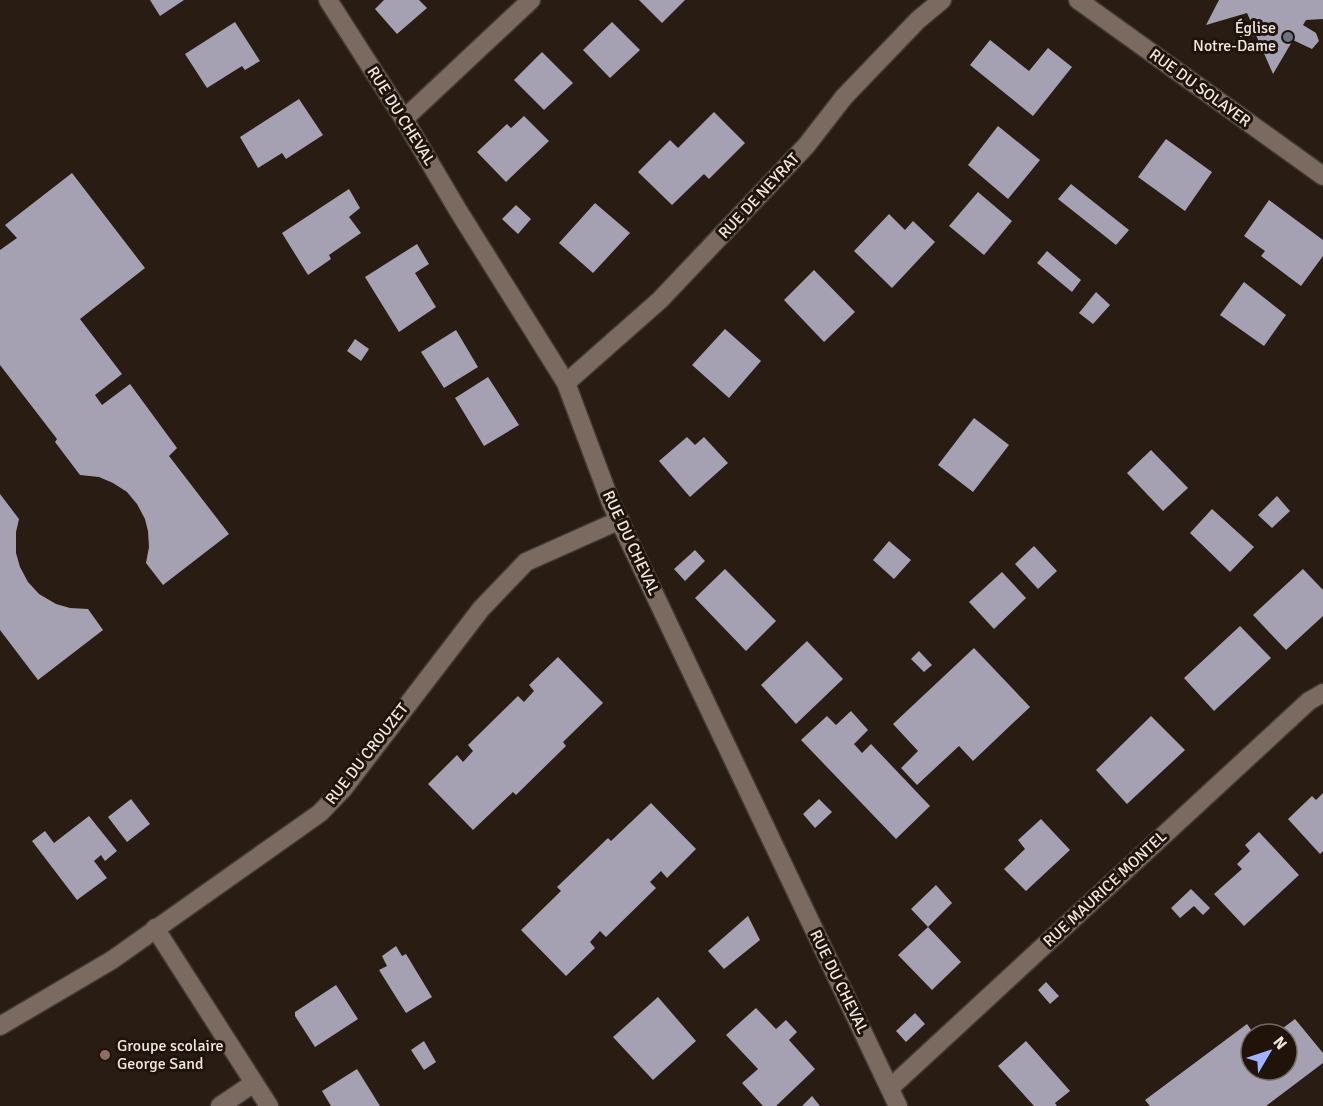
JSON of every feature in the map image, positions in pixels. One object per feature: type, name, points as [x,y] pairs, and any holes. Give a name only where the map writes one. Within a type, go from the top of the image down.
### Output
[{"type":"street","name":"RUE DU CHEVAL","points":[[328,0],[566,383],[611,503],[898,1106]]},
{"type":"street","points":[[404,119],[531,0]]},
{"type":"street","name":"RUE DE NEYRAT","points":[[566,383],[660,300],[806,146],[844,97],[918,20],[942,0]]},
{"type":"street","name":"RUE DU SOLAYER","points":[[1078,0],[1323,176]]},
{"type":"street","name":"RUE DU CROUZET","points":[[0,1026],[112,960],[320,813],[343,789],[481,609],[526,562],[620,520]]},
{"type":"street","name":"RUE MAURICE MONTEL","points":[[890,1088],[1309,701],[1323,693]]},
{"type":"street","points":[[155,928],[269,1106]]},
{"type":"street","points":[[220,1106],[254,1083]]},
{"type":"building","points":[[150,0],[184,0],[160,16]]},
{"type":"building","points":[[384,0],[419,0],[427,8],[397,34],[375,9]]},
{"type":"building","points":[[639,0],[685,0],[662,23]]},
{"type":"building","name":"Église Notre-Dame","points":[[1219,0],[1323,0],[1323,19],[1306,20],[1303,25],[1316,33],[1319,41],[1312,49],[1293,40],[1273,74],[1256,35],[1242,41],[1237,29],[1252,24],[1247,13],[1206,25]]},
{"type":"building","points":[[235,22],[260,61],[245,70],[242,66],[207,88],[185,54]]},
{"type":"building","points":[[612,22],[640,50],[610,78],[583,50]]},
{"type":"building","points":[[990,40],[1029,71],[1048,48],[1072,67],[1033,116],[970,65]]},
{"type":"building","points":[[542,52],[573,83],[544,110],[514,80]]},
{"type":"building","points":[[299,99],[323,135],[286,159],[282,153],[258,168],[240,137]]},
{"type":"building","points":[[714,112],[745,143],[709,179],[704,174],[672,205],[638,172],[670,140],[678,148]]},
{"type":"building","points":[[524,116],[549,141],[506,182],[477,152],[507,124],[511,128]]},
{"type":"building","points":[[998,126],[1040,160],[1008,199],[968,165]]},
{"type":"building","points":[[1166,139],[1212,172],[1185,211],[1138,177]]},
{"type":"building","points":[[72,173],[145,268],[80,319],[122,374],[95,395],[102,405],[130,384],[177,448],[169,456],[229,534],[163,585],[146,563],[149,547],[148,531],[137,504],[127,492],[113,483],[99,477],[80,475],[55,442],[57,439],[0,365],[0,250],[17,238],[5,225]]},
{"type":"building","points":[[1071,184],[1129,230],[1116,245],[1058,199]]},
{"type":"building","points":[[349,189],[360,208],[349,217],[361,233],[329,255],[331,259],[308,275],[282,233]]},
{"type":"building","points":[[978,192],[1012,221],[984,255],[949,226]]},
{"type":"building","points":[[1269,200],[1323,240],[1323,256],[1301,286],[1261,256],[1265,251],[1244,236]]},
{"type":"building","points":[[595,203],[630,233],[593,273],[559,243]]},
{"type":"building","points":[[516,205],[531,219],[518,234],[502,219]]},
{"type":"building","points":[[889,214],[905,230],[913,221],[935,242],[892,288],[854,251]]},
{"type":"building","points":[[417,244],[429,264],[415,273],[436,307],[399,332],[365,277]]},
{"type":"building","points":[[1047,251],[1081,280],[1072,292],[1037,263]]},
{"type":"building","points":[[814,270],[855,312],[824,342],[784,300]]},
{"type":"building","points":[[1244,282],[1286,315],[1264,346],[1220,315]]},
{"type":"building","points":[[1096,292],[1110,305],[1093,324],[1079,313]]},
{"type":"building","points":[[725,329],[761,361],[729,398],[692,365]]},
{"type":"building","points":[[456,330],[478,367],[444,388],[421,352]]},
{"type":"building","points":[[355,339],[369,349],[361,361],[347,351]]},
{"type":"building","points":[[488,377],[519,425],[484,446],[455,398]]},
{"type":"building","points":[[974,418],[1009,445],[973,492],[938,465]]},
{"type":"building","points":[[687,437],[695,445],[704,437],[728,463],[690,497],[659,461]]},
{"type":"building","points":[[1151,450],[1188,488],[1163,511],[1127,473]]},
{"type":"building","points":[[0,494],[19,519],[16,532],[16,553],[28,582],[39,594],[56,604],[88,609],[103,630],[38,680],[0,630]]},
{"type":"building","points":[[1277,496],[1290,511],[1272,528],[1258,515]]},
{"type":"building","points":[[1212,509],[1254,547],[1230,572],[1190,533]]},
{"type":"building","points":[[889,541],[911,560],[894,579],[873,560]]},
{"type":"building","points":[[1034,546],[1057,571],[1038,589],[1015,564]]},
{"type":"building","points":[[695,550],[705,561],[685,581],[674,569]]},
{"type":"building","points":[[725,569],[776,621],[746,651],[695,598]]},
{"type":"building","points":[[1303,569],[1323,590],[1323,616],[1286,650],[1253,615]]},
{"type":"building","points":[[1002,572],[1026,598],[994,629],[969,602]]},
{"type":"building","points":[[1240,626],[1271,658],[1214,711],[1184,678]]},
{"type":"building","points":[[807,641],[843,679],[796,724],[761,685]]},
{"type":"building","points":[[974,648],[1030,707],[973,761],[959,746],[917,785],[901,768],[918,751],[893,724]]},
{"type":"building","points":[[919,651],[932,665],[924,672],[911,659]]},
{"type":"building","points":[[558,657],[603,703],[563,742],[566,746],[516,795],[513,792],[473,830],[428,784],[457,755],[463,762],[473,751],[468,745],[518,696],[524,702],[534,691],[529,685]]},
{"type":"building","points":[[851,711],[868,730],[854,744],[862,753],[871,744],[930,806],[896,839],[801,740],[827,716],[836,725]]},
{"type":"building","points":[[1151,716],[1185,750],[1127,804],[1096,770]]},
{"type":"building","points":[[1323,793],[1323,851],[1320,854],[1288,819],[1312,796],[1316,800]]},
{"type":"building","points":[[131,799],[150,824],[127,842],[108,817]]},
{"type":"building","points":[[819,799],[832,812],[815,828],[803,814]]},
{"type":"building","points":[[651,803],[696,849],[667,878],[661,871],[650,882],[656,888],[606,937],[600,931],[590,942],[595,948],[566,976],[521,930],[561,891],[557,887],[608,838],[611,841]]},
{"type":"building","points":[[89,816],[117,851],[105,861],[101,855],[94,861],[107,878],[77,900],[32,841],[45,831],[54,843]]},
{"type":"building","points":[[1041,819],[1070,850],[1026,891],[1004,869],[1025,849],[1018,840]]},
{"type":"building","points":[[1259,832],[1299,875],[1244,926],[1214,894],[1242,869],[1237,864],[1250,851],[1245,845]]},
{"type":"building","points":[[936,885],[952,903],[928,927],[911,909]]},
{"type":"building","points":[[1191,889],[1210,908],[1203,915],[1194,906],[1180,918],[1171,908]]},
{"type":"building","points":[[748,916],[760,940],[724,969],[708,951]]},
{"type":"building","points":[[928,927],[961,962],[932,990],[898,955]]},
{"type":"building","points":[[396,946],[402,956],[406,954],[432,997],[406,1013],[379,970],[387,966],[382,956]]},
{"type":"building","points":[[1046,982],[1059,996],[1050,1004],[1038,990]]},
{"type":"building","points":[[336,985],[358,1019],[315,1047],[295,1016],[295,1012]]},
{"type":"building","points":[[658,997],[696,1041],[653,1080],[613,1037]]},
{"type":"building","points":[[756,1008],[776,1029],[786,1020],[797,1032],[789,1040],[815,1069],[776,1106],[763,1106],[742,1083],[758,1069],[726,1035]]},
{"type":"building","points":[[915,1013],[925,1024],[906,1042],[896,1031]]},
{"type":"building","points":[[1299,1024],[1323,1053],[1323,1063],[1299,1081]]},
{"type":"building","points":[[1239,1030],[1239,1082],[1298,1082],[1266,1106],[1150,1106],[1145,1100]]},
{"type":"building","points":[[424,1041],[436,1062],[424,1070],[411,1050]]},
{"type":"building","points":[[1026,1041],[1070,1091],[1055,1103],[1057,1106],[1034,1106],[998,1066]]},
{"type":"building","points":[[357,1069],[380,1106],[331,1106],[322,1091]]},
{"type":"building","points":[[812,1096],[820,1106],[802,1106]]},
{"type":"place","name":"Église Notre-Dame","points":[[1288,37]]},
{"type":"place","name":"Groupe scolaire George Sand","points":[[105,1055]]}]
